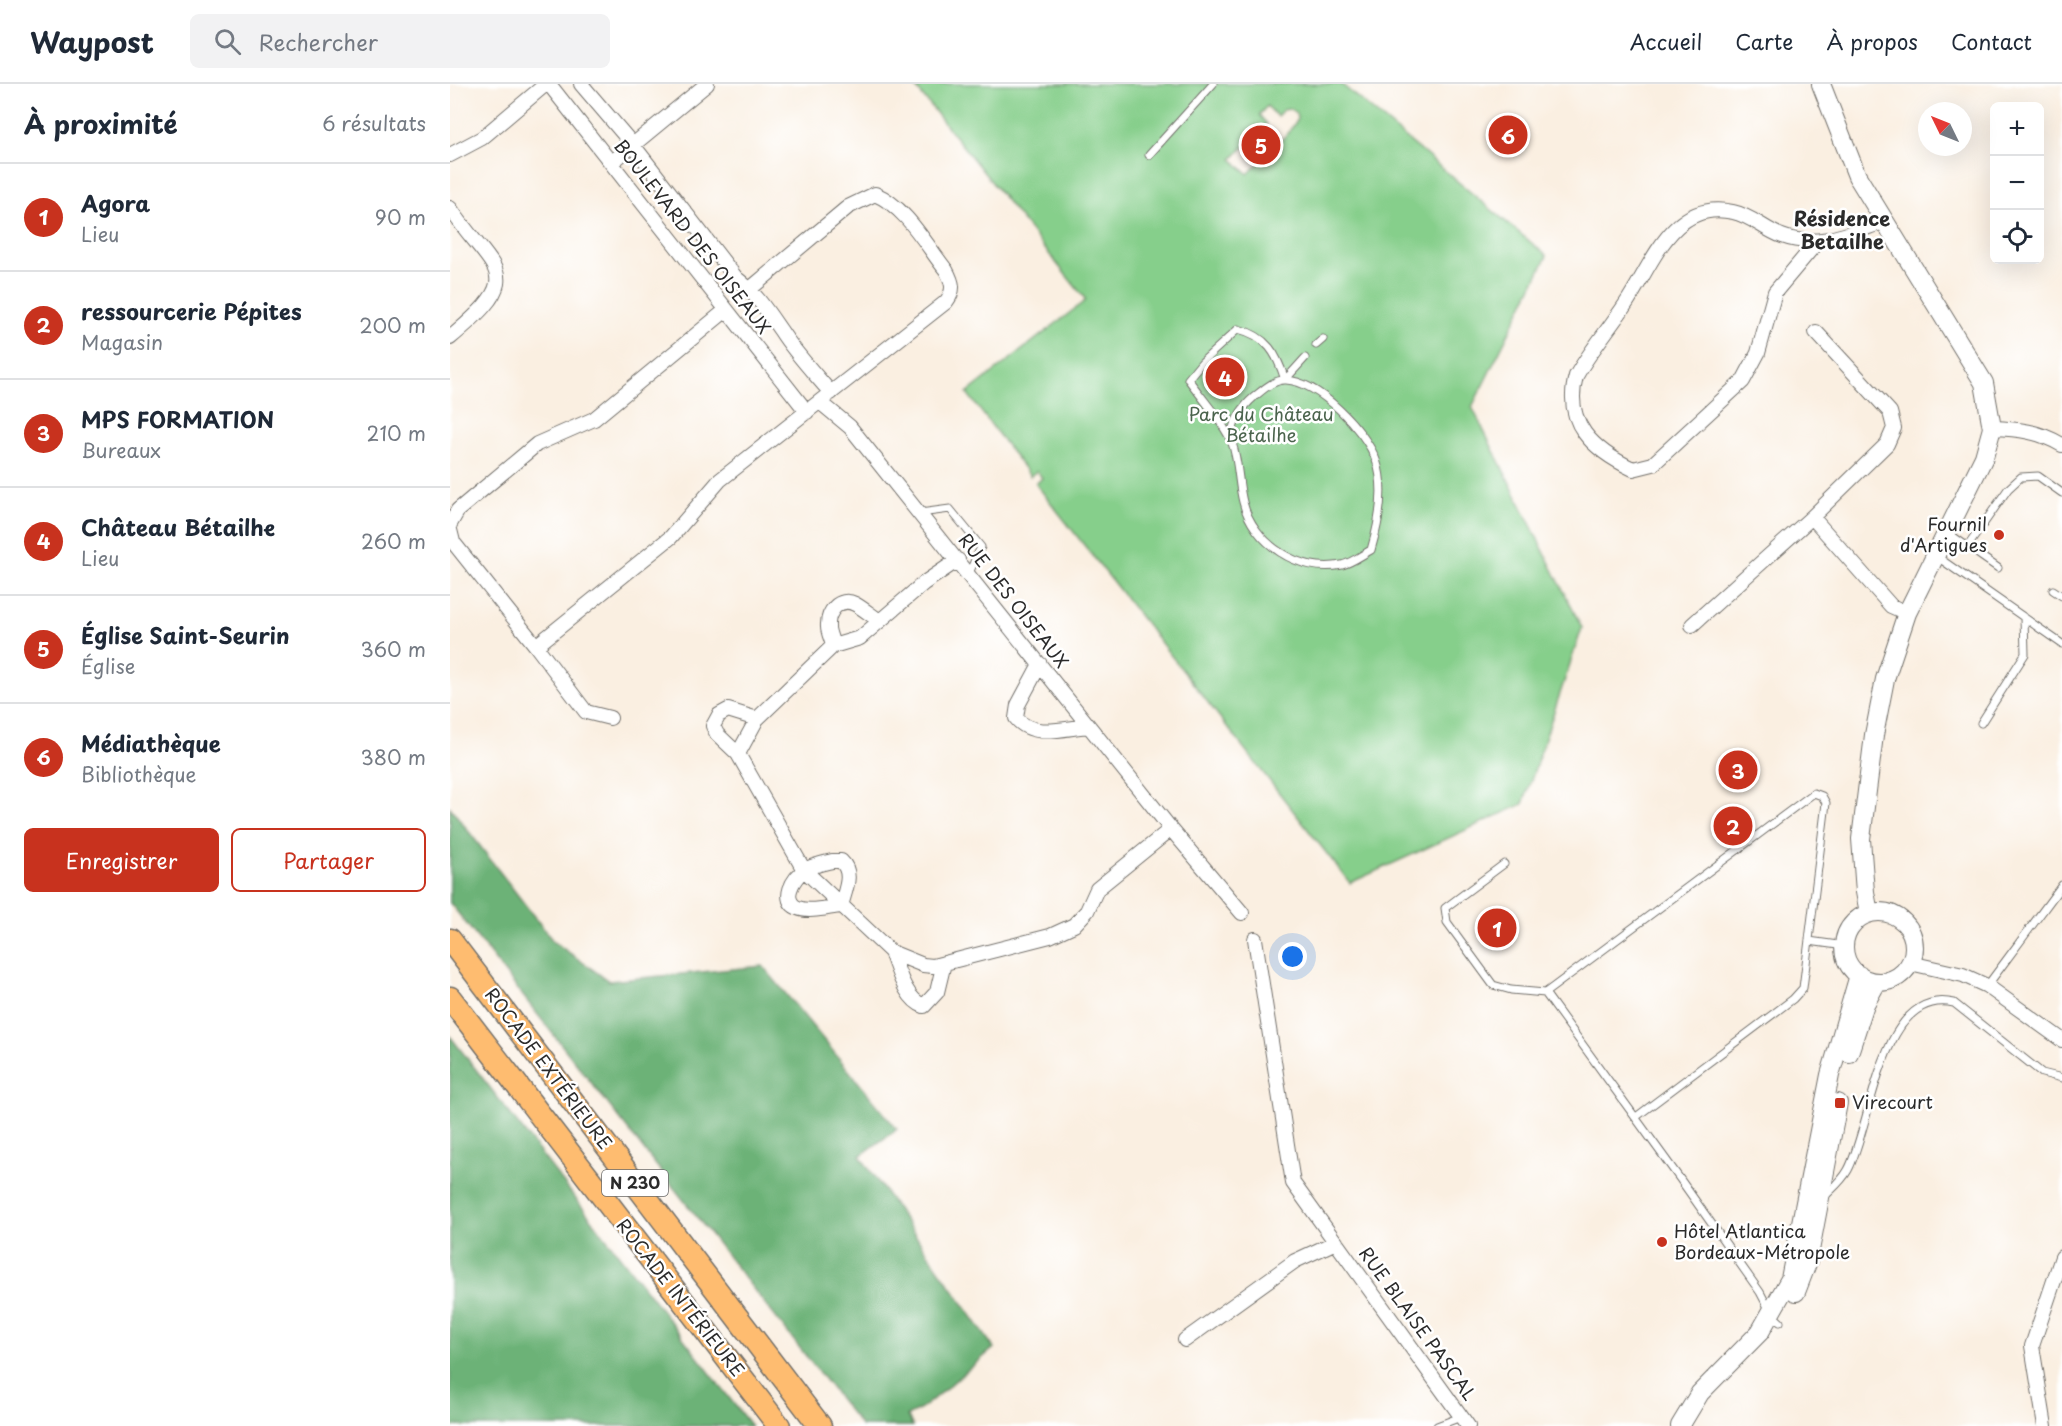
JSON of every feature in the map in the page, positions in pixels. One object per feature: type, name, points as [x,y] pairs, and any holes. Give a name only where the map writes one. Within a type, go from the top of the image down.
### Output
[{"type":"highway","name":"ROCADE EXTÉRIEURE","points":[[450,940],[820,1426]]},
{"type":"highway","name":"ROCADE INTÉRIEURE","points":[[450,998],[779,1426]]},
{"type":"street","points":[[450,155],[482,138],[547,84]]},
{"type":"street","name":"BOULEVARD DES OISEAUX","points":[[547,84],[718,297],[724,311],[807,412]]},
{"type":"street","name":"BOULEVARD DES OISEAUX","points":[[581,84],[633,145],[688,220],[736,278],[750,289],[825,397]]},
{"type":"street","points":[[611,163],[707,84]]},
{"type":"street","points":[[1821,84],[1848,158],[1883,222],[1984,383],[1992,428],[1984,456],[1907,613],[1885,679],[1874,735],[1861,839],[1869,913]]},
{"type":"street","points":[[536,646],[664,544],[720,480],[946,302],[953,292],[952,281],[946,270],[899,210],[888,199],[875,194],[862,198],[848,207],[750,289]]},
{"type":"street","points":[[450,208],[490,257],[497,270],[498,280],[495,292],[472,319],[450,338]]},
{"type":"street","points":[[1817,242],[1775,292],[1758,353],[1743,381],[1653,464],[1633,469],[1622,464],[1584,434],[1572,410],[1571,393],[1576,376],[1632,295],[1663,240],[1683,221],[1718,210],[1734,212],[1748,217],[1781,236],[1807,243],[1883,222]]},
{"type":"street","points":[[669,236],[688,220]]},
{"type":"street","points":[[450,524],[458,510],[537,444],[594,419],[724,311]]},
{"type":"street","points":[[1692,624],[1812,517],[1887,444],[1894,428],[1890,412],[1881,400],[1816,332]]},
{"type":"street","name":"RUE DES OISEAUX","points":[[825,397],[969,573],[1171,829],[1242,913]]},
{"type":"street","points":[[1992,428],[2021,429],[2045,435],[2062,446]]},
{"type":"street","points":[[1812,517],[1891,606],[1907,613]]},
{"type":"street","points":[[450,530],[453,542],[586,712],[610,718]]},
{"type":"street","points":[[738,754],[757,719],[833,646],[860,639],[924,583],[958,560]]},
{"type":"street","points":[[833,646],[828,628],[829,617],[834,607],[842,602],[853,603],[880,621]]},
{"type":"street","points":[[1040,664],[1018,705],[1016,718],[1024,728],[1033,731],[1089,726]]},
{"type":"street","points":[[757,719],[728,710],[719,715],[713,726],[717,734],[738,754],[804,870],[891,952],[923,965],[944,963],[1050,936],[1074,925],[1088,911],[1097,889],[1171,829]]},
{"type":"street","points":[[832,861],[841,861],[847,867],[849,876],[841,906],[805,910],[796,908],[790,901],[789,893],[804,870],[832,861]]},
{"type":"street","points":[[1869,913],[1893,914],[1903,920],[1914,940],[1910,963],[1902,974],[1890,980],[1877,982],[1859,975],[1848,962],[1845,946],[1852,926],[1869,913]]},
{"type":"street","name":"RUE BLAISE PASCAL","points":[[1255,939],[1293,1183],[1465,1421]]},
{"type":"street","points":[[891,952],[910,995],[917,1004],[924,1006],[937,992],[944,963]]},
{"type":"street","points":[[1910,963],[1963,975],[1987,986],[2062,1040]]},
{"type":"street","points":[[1693,1426],[1725,1381],[1768,1339],[1791,1278],[1830,1075],[1859,975]]},
{"type":"street","points":[[1680,1426],[1700,1393],[1776,1318],[1800,1284],[1808,1261],[1852,1038],[1877,982]]},
{"type":"street","name":"RUE BLAISE PASCAL","points":[[1185,1340],[1295,1261],[1336,1242]]},
{"type":"street","points":[[2045,1426],[2032,1346],[2062,1257]]},
{"type":"lane","points":[[1149,155],[1213,84]]},
{"type":"lane","points":[[1230,440],[1188,379],[1202,362],[1238,328],[1254,332],[1277,355],[1285,380]]},
{"type":"lane","points":[[1316,345],[1323,339]]},
{"type":"lane","points":[[1285,380],[1306,387],[1341,411],[1376,460],[1381,490],[1378,526],[1371,550],[1343,565],[1320,565],[1296,561],[1272,547],[1253,528],[1243,503],[1230,440],[1231,429],[1246,404],[1269,385],[1285,380],[1305,358]]},
{"type":"lane","points":[[1968,546],[2013,483],[2021,477],[2038,476],[2062,492]]},
{"type":"lane","points":[[920,513],[950,509],[981,547],[969,573]]},
{"type":"lane","points":[[1948,532],[1998,568]]},
{"type":"lane","points":[[1936,556],[2062,644]]},
{"type":"lane","points":[[2053,590],[2062,596]]},
{"type":"lane","points":[[1981,723],[2023,660],[2024,617]]},
{"type":"lane","points":[[1504,864],[1445,908],[1447,922],[1493,985],[1511,990],[1545,993],[1814,793],[1821,796],[1826,803],[1803,988],[1794,999],[1636,1117]]},
{"type":"lane","points":[[1987,986],[2062,885]]},
{"type":"lane","points":[[1809,941],[1845,946]]},
{"type":"lane","points":[[1545,993],[1728,1245],[1776,1318]]},
{"type":"lane","points":[[1820,1200],[1839,1184],[1854,1157],[1887,1049],[1908,1017],[1928,1003],[1943,1001],[1954,1003],[2042,1073],[2062,1078]]},
{"type":"lane","points":[[1437,1426],[1465,1421]]},
{"type":"green space","name":"Parc du Château Bétailhe","points":[[913,84],[1341,84],[1547,256],[1472,407],[1582,628],[1523,804],[1350,883],[1036,484],[1042,478],[1037,471],[1030,476],[967,393],[1086,300]],"holes":[[[1267,106],[1277,116],[1283,110],[1290,109],[1296,113],[1297,120],[1289,132],[1248,174],[1232,159],[1267,124],[1259,115]]]},
{"type":"green space","points":[[450,807],[553,941],[609,981],[763,966],[897,1129],[860,1156],[994,1348],[921,1409],[907,1416],[913,1426],[861,1426],[450,903]]},
{"type":"green space","points":[[450,1036],[488,1085],[751,1426],[450,1426]]},
{"type":"place","name":"Médiathèque","points":[[1508,135]]},
{"type":"place","name":"Église Saint-Seurin","points":[[1261,145]]},
{"type":"place","name":"Château Bétailhe","points":[[1225,377]]},
{"type":"place","name":"Fournil d'Artigues","points":[[1999,535]]},
{"type":"place","name":"MPS FORMATION","points":[[1738,770]]},
{"type":"place","name":"ressourcerie Pépites","points":[[1733,826]]},
{"type":"place","name":"Agora","points":[[1497,928]]},
{"type":"place","name":"Virecourt","points":[[1840,1103]]},
{"type":"place","name":"Hôtel Atlantica Bordeaux-Métropole","points":[[1662,1242]]},
{"type":"district","name":"Résidence Betailhe","points":[[1842,230]]}]
